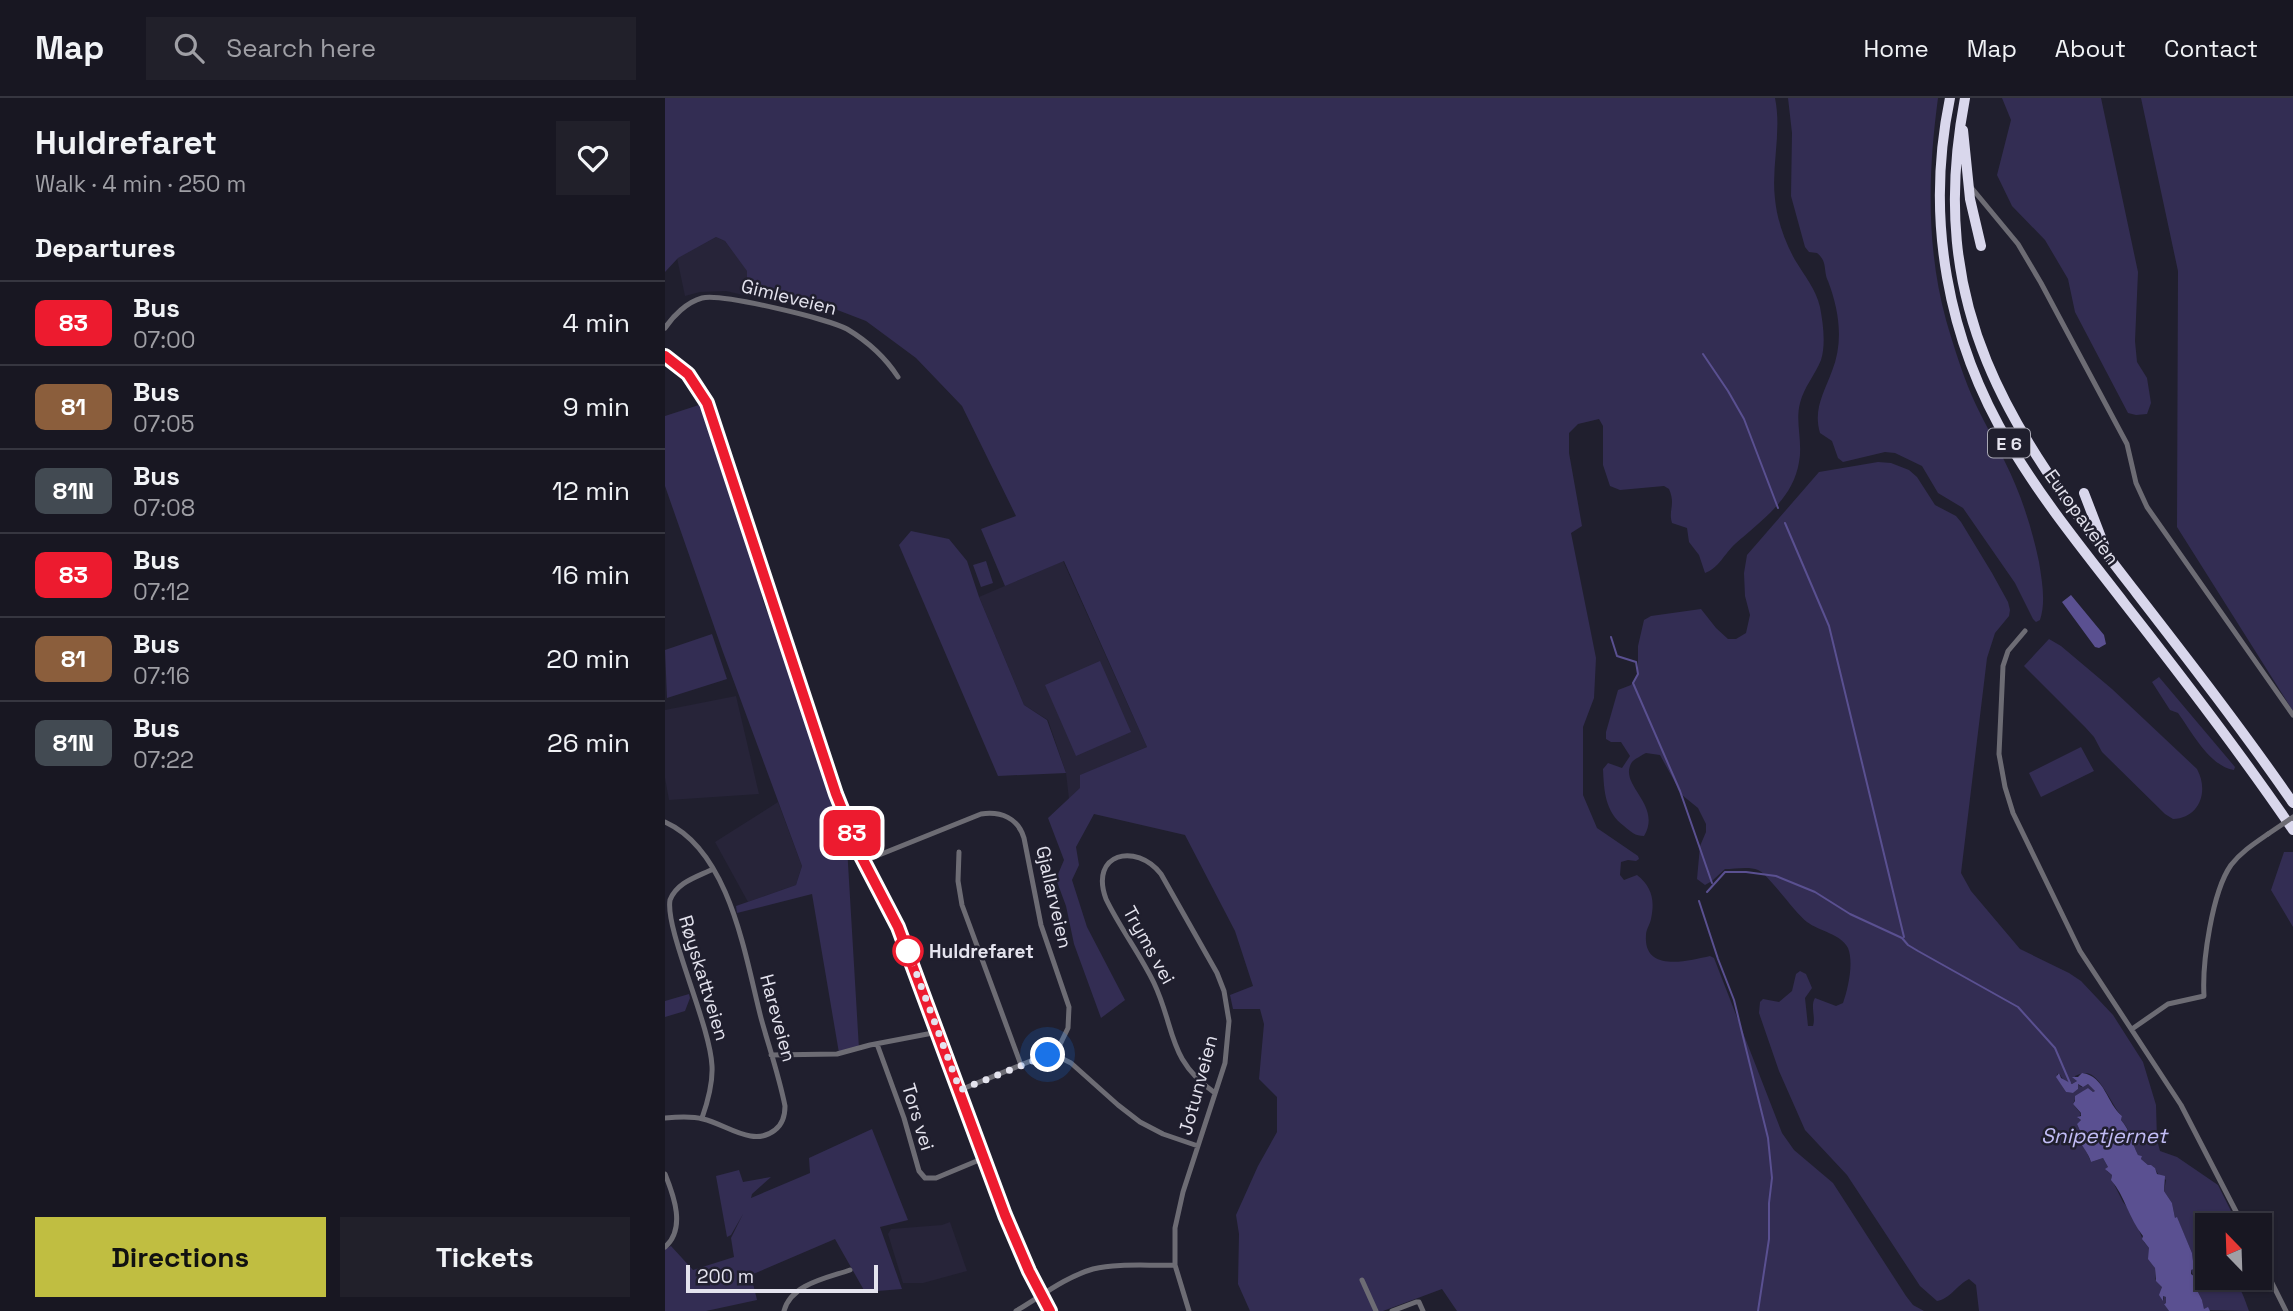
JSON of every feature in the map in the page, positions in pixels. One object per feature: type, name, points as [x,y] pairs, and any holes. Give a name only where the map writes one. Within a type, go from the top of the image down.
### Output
[{"type":"highway","name":"Europaveien","points":[[1950,98],[1940,172],[1939,216],[1942,250],[1954,314],[1968,359],[1986,401],[2010,446],[2051,507],[2223,731],[2293,830]]},
{"type":"highway","name":"Europaveien","points":[[1965,98],[1955,173],[1955,224],[1963,288],[1979,344],[1991,374],[2024,438],[2050,479],[2214,694],[2293,803]]},
{"type":"highway","name":"E 6","points":[[1962,116],[1968,184],[1981,246]]},
{"type":"highway","name":"E 6","points":[[2084,493],[2112,562]]},
{"type":"street","points":[[1968,184],[2023,251],[2127,444],[2136,483],[2147,507],[2293,715]]},
{"type":"street","name":"Gimleveien","points":[[665,328],[682,309],[699,299],[737,299],[842,327],[875,350],[898,377]]},
{"type":"street","points":[[665,356],[688,374],[707,403],[829,775],[864,861],[895,919],[1016,1241],[1050,1311]]},
{"type":"street","points":[[2025,631],[2008,651],[2003,666],[1999,754],[2004,787],[2019,829],[2071,935],[2181,1105],[2237,1213]]},
{"type":"street","name":"Gjallarveien","points":[[864,861],[981,814],[1001,814],[1018,825],[1024,838],[1041,925],[1069,1007],[1068,1028],[1055,1055]]},
{"type":"street","points":[[2132,1028],[2168,1004],[2204,996],[2208,946],[2220,888],[2227,872],[2239,856],[2293,817]]},
{"type":"street","name":"Hareveien","points":[[665,822],[685,835],[713,869],[724,890],[734,915],[785,1106],[782,1122],[774,1132],[759,1138],[702,1118],[665,1118]]},
{"type":"street","points":[[959,852],[958,881],[962,905],[1021,1065]]},
{"type":"street","name":"Jotunveien","points":[[1131,855],[1150,863],[1161,874],[1217,974],[1224,991],[1230,1021],[1225,1063],[1176,1221],[1175,1265],[1189,1311]]},
{"type":"street","name":"Tryms vei","points":[[1131,855],[1117,857],[1106,865],[1102,874],[1103,892],[1154,983],[1177,1051],[1194,1075],[1215,1093]]},
{"type":"street","name":"Røyskattveien","points":[[702,1118],[709,1097],[712,1066],[709,1047],[667,914],[676,889],[713,869]]},
{"type":"street","points":[[771,1055],[837,1054],[938,1032]]},
{"type":"street","name":"Tors vei","points":[[877,1044],[904,1118],[916,1165],[922,1175],[933,1179],[984,1158]]},
{"type":"street","points":[[960,1090],[1044,1056],[1055,1055],[1075,1067],[1140,1122],[1163,1134],[1198,1146]]},
{"type":"street","points":[[665,1174],[674,1201],[677,1228],[673,1239],[665,1247]]},
{"type":"street","points":[[1016,1311],[1091,1270],[1175,1265]]},
{"type":"street","points":[[784,1311],[790,1298],[798,1290],[850,1270]]},
{"type":"street","points":[[1362,1280],[1375,1311]]},
{"type":"street","points":[[2272,1283],[2286,1311]]},
{"type":"street","points":[[1392,1311],[1419,1302],[1423,1311]]},
{"type":"shaded area","points":[[665,98],[1775,98],[1777,123],[1774,187],[1778,215],[1791,253],[1818,300],[1823,334],[1821,360],[1800,403],[1800,455],[1796,475],[1775,508],[1735,544],[1714,568],[1705,573],[1699,555],[1689,542],[1687,528],[1672,523],[1672,499],[1669,489],[1664,486],[1620,490],[1610,486],[1603,465],[1603,426],[1599,419],[1578,424],[1569,433],[1569,453],[1582,526],[1571,533],[1596,658],[1594,698],[1583,727],[1583,795],[1597,828],[1638,856],[1636,861],[1621,862],[1620,875],[1624,880],[1637,875],[1651,894],[1653,906],[1646,935],[1647,947],[1652,955],[1669,962],[1710,956],[1714,958],[1782,1133],[1794,1150],[1833,1183],[1906,1296],[1913,1305],[1924,1311],[1457,1311],[1442,1289],[1383,1311],[1250,1311],[1238,1284],[1239,1234],[1236,1215],[1277,1132],[1277,1097],[1259,1079],[1264,1024],[1260,1009],[1233,1009],[1230,995],[1253,986],[1235,931],[1185,835],[1094,814],[1076,847],[1079,865],[1072,880],[1087,927],[1125,1000],[1101,1018],[1074,944],[1066,906],[1056,879],[1064,860],[1048,818],[1080,788],[1080,775],[1147,747],[1064,561],[1005,586],[981,529],[1016,516],[962,406],[916,358],[866,321],[827,306],[766,294],[757,283],[747,279],[747,271],[725,241],[716,237],[678,258],[665,272]]},
{"type":"shaded area","points":[[1788,98],[1938,98],[1932,154],[1931,209],[1940,293],[1967,385],[2011,474],[2029,524],[2043,591],[2042,613],[2040,620],[2036,622],[2015,583],[1963,508],[1938,493],[1922,466],[1895,453],[1885,452],[1843,462],[1838,458],[1832,441],[1820,433],[1819,409],[1836,360],[1839,326],[1824,263],[1817,253],[1809,252],[1805,247],[1791,196],[1792,133]]},
{"type":"shaded area","points":[[2002,98],[2101,98],[2138,272],[2135,341],[2137,362],[2147,378],[2151,403],[2147,414],[2128,413],[2075,312],[2068,279],[2045,240],[2012,206],[1997,175],[2011,120]]},
{"type":"shaded area","points":[[2141,98],[2293,98],[2293,711],[2177,527],[2178,271]]},
{"type":"shaded area","points":[[716,237],[725,241],[757,283],[756,298],[726,291],[700,292],[685,296],[677,258]]},
{"type":"shaded area","points":[[702,404],[761,583],[765,605],[781,641],[846,830],[859,1049],[839,1053],[812,894],[737,913],[736,906],[796,885],[802,866],[665,486],[665,416]]},
{"type":"shaded area","points":[[1878,462],[1891,463],[1909,470],[1917,477],[1935,505],[1956,516],[1961,522],[2008,602],[2009,616],[1995,633],[1987,658],[1961,873],[1971,891],[2020,949],[2081,981],[2113,1015],[2143,1062],[2156,1105],[2160,1151],[2177,1157],[2218,1185],[2232,1213],[2195,1213],[2194,1278],[2191,1270],[2194,1269],[2192,1253],[2175,1218],[2172,1203],[2164,1191],[2166,1180],[2138,1155],[2121,1120],[2122,1116],[2096,1078],[2090,1074],[2081,1074],[2075,1076],[2077,1081],[2072,1084],[2057,1074],[2066,1092],[2073,1093],[2078,1089],[2077,1083],[2081,1087],[2088,1084],[2095,1091],[2088,1088],[2076,1097],[2073,1104],[2081,1114],[2078,1118],[2081,1120],[2077,1124],[2081,1133],[2078,1136],[2076,1131],[2074,1132],[2091,1162],[2103,1158],[2108,1167],[2107,1171],[2112,1175],[2123,1202],[2149,1248],[2155,1279],[2162,1286],[2161,1296],[2164,1300],[2163,1296],[2166,1297],[2164,1303],[2169,1311],[1979,1311],[1976,1285],[1969,1279],[1946,1298],[1937,1301],[1920,1286],[1847,1175],[1805,1130],[1779,1071],[1759,1013],[1763,999],[1779,1002],[1792,991],[1796,974],[1800,971],[1806,974],[1812,988],[1805,998],[1808,1026],[1813,1026],[1815,998],[1836,1006],[1843,1003],[1850,968],[1850,954],[1845,943],[1807,922],[1758,870],[1725,869],[1705,885],[1697,879],[1700,846],[1706,832],[1706,824],[1698,808],[1682,795],[1660,755],[1646,753],[1632,762],[1629,770],[1630,779],[1648,814],[1644,836],[1629,830],[1609,808],[1603,769],[1608,763],[1622,768],[1630,756],[1621,742],[1606,739],[1606,732],[1618,690],[1631,685],[1638,674],[1638,646],[1644,620],[1651,616],[1701,609],[1728,639],[1736,639],[1746,633],[1750,615],[1745,596],[1744,573],[1747,555],[1819,472]]},
{"type":"shaded area","points":[[911,531],[949,539],[967,561],[1024,705],[1047,720],[1066,773],[998,776],[899,545]]},
{"type":"shaded area","points":[[986,561],[993,583],[981,587],[973,565]]},
{"type":"shaded area","points":[[1063,561],[1147,747],[1081,775],[1081,788],[1069,799],[1066,773],[1048,720],[1024,705],[979,597]]},
{"type":"shaded area","points":[[712,634],[727,679],[667,698],[665,650]]},
{"type":"shaded area","points":[[2049,639],[2112,689],[2197,769],[2201,777],[2202,794],[2196,809],[2190,814],[2173,819],[2165,814],[2102,752],[2085,727],[2024,666]]},
{"type":"shaded area","points":[[1100,661],[1131,732],[1076,756],[1045,685]]},
{"type":"shaded area","points":[[2159,677],[2235,767],[2234,770],[2209,755],[2178,713],[2170,710],[2152,682]]},
{"type":"shaded area","points":[[736,696],[759,794],[669,800],[665,778],[665,710]]},
{"type":"shaded area","points":[[2081,747],[2094,771],[2041,797],[2029,773]]},
{"type":"shaded area","points":[[778,802],[802,866],[796,885],[748,902],[715,842]]},
{"type":"shaded area","points":[[2284,852],[2293,852],[2293,927],[2271,890]]},
{"type":"shaded area","points":[[689,994],[685,1011],[665,1017],[665,1001]]},
{"type":"shaded area","points":[[872,1129],[908,1220],[880,1227],[902,1289],[865,1292],[835,1239],[751,1275],[757,1300],[706,1311],[665,1311],[665,1249],[671,1246],[693,1270],[734,1257],[731,1238],[743,1214],[731,1235],[727,1237],[716,1176],[739,1170],[743,1182],[771,1177],[751,1198],[810,1173],[809,1158]]},
{"type":"shaded area","points":[[950,1222],[967,1271],[923,1283],[903,1283],[888,1234],[891,1229]]},
{"type":"shaded area","points":[[2197,1290],[2240,1290],[2249,1311],[2204,1310]]},
{"type":"water","points":[[2071,595],[2104,635],[2106,644],[2095,647],[2062,602]]},
{"type":"water","name":"Snipetjernet","points":[[2059,1073],[2061,1078],[2072,1084],[2077,1081],[2072,1077],[2078,1077],[2082,1073],[2096,1079],[2122,1116],[2121,1120],[2138,1155],[2155,1168],[2157,1174],[2165,1176],[2164,1191],[2172,1203],[2175,1218],[2177,1217],[2192,1253],[2194,1269],[2191,1274],[2195,1277],[2195,1290],[2204,1309],[2208,1307],[2210,1311],[2169,1311],[2164,1304],[2166,1297],[2163,1296],[2163,1301],[2159,1295],[2162,1287],[2156,1281],[2155,1268],[2148,1259],[2149,1248],[2111,1180],[2112,1175],[2105,1169],[2108,1167],[2103,1158],[2091,1162],[2074,1132],[2076,1131],[2078,1136],[2081,1133],[2077,1124],[2081,1120],[2077,1117],[2081,1116],[2081,1113],[2073,1104],[2075,1096],[2088,1088],[2095,1091],[2088,1084],[2083,1087],[2078,1084],[2078,1089],[2073,1093],[2066,1092],[2056,1077]]},
{"type":"waterway","points":[[1703,354],[1744,419],[1778,508]]},
{"type":"waterway","points":[[1785,523],[1829,626],[1904,937]]},
{"type":"waterway","points":[[1611,637],[1617,656],[1636,662],[1638,674],[1633,683],[1680,791],[1712,883]]},
{"type":"waterway","points":[[1707,892],[1725,872],[1776,876],[1815,892],[1850,914],[1902,938],[1918,951],[2018,1007],[2055,1048],[2070,1083]]},
{"type":"waterway","points":[[1699,901],[1734,1000],[1768,1138],[1772,1178],[1769,1239],[1758,1311]]},
{"type":"bus line","name":"83","points":[[665,356],[688,374],[707,403],[836,794],[861,856],[898,927],[1005,1215],[1050,1311]]},
{"type":"place","name":"Huldrefaret","points":[[908,951]]},
{"type":"route","points":[[908,951],[960,1090],[1048,1055]]}]
